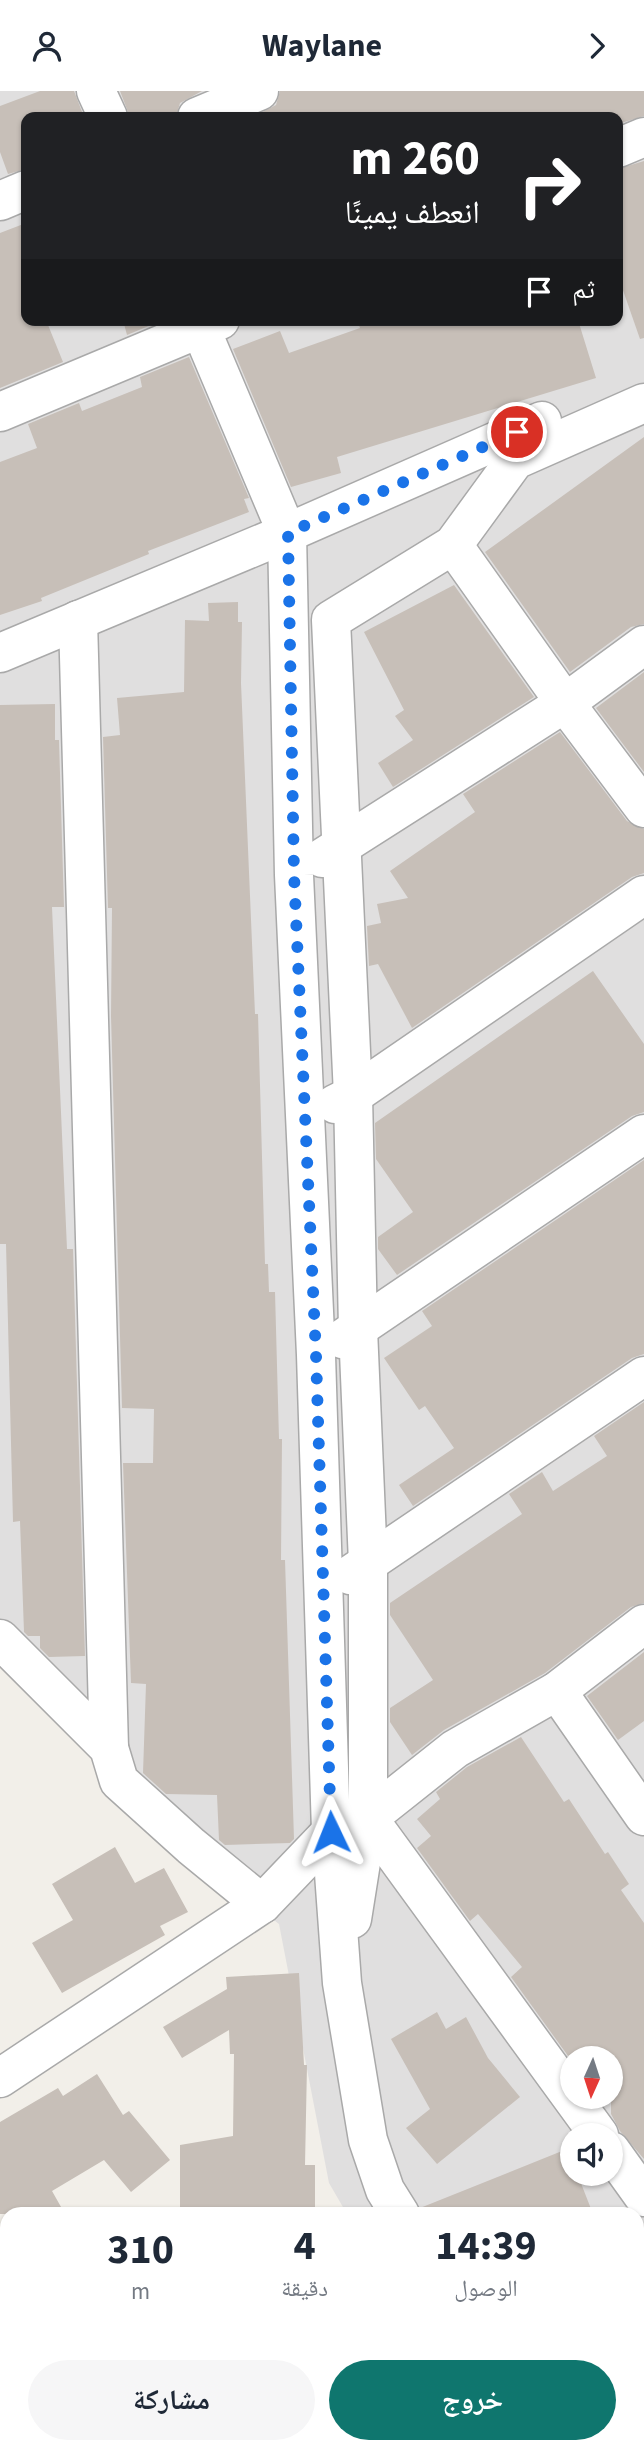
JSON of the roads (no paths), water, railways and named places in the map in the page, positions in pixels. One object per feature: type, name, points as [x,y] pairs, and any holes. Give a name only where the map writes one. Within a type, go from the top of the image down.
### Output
[{"type":"street","points":[[96,91],[106,112]]},
{"type":"street","points":[[209,112],[259,91]]},
{"type":"street","points":[[623,146],[644,137]]},
{"type":"street","points":[[0,201],[21,192]]},
{"type":"street","points":[[0,412],[199,326]]},
{"type":"street","points":[[207,326],[288,533],[294,874],[316,1355],[331,1832],[342,1983],[368,2140],[385,2190],[396,2207]]},
{"type":"street","points":[[0,653],[288,533],[644,376]]},
{"type":"street","points":[[288,533],[336,534],[644,403]]},
{"type":"street","points":[[342,1983],[368,1818],[368,1563],[358,1329],[353,1095],[331,620],[453,545],[515,460]]},
{"type":"street","points":[[453,545],[565,703],[644,808]]},
{"type":"street","points":[[78,620],[109,1748],[120,1781],[191,1846],[262,1904]]},
{"type":"street","points":[[294,874],[340,848],[565,703],[644,645]]},
{"type":"street","points":[[305,1119],[353,1095],[644,895]]},
{"type":"street","points":[[316,1355],[644,1134]]},
{"type":"street","points":[[322,1594],[644,1376]]},
{"type":"street","points":[[0,2078],[262,1904],[331,1832],[368,1818],[455,1749],[557,1691],[644,1625]]},
{"type":"street","points":[[0,1639],[109,1748]]},
{"type":"street","points":[[557,1691],[644,1816]]},
{"type":"street","points":[[368,1818],[590,2123]]},
{"type":"street","points":[[623,2168],[644,2197]]}]
